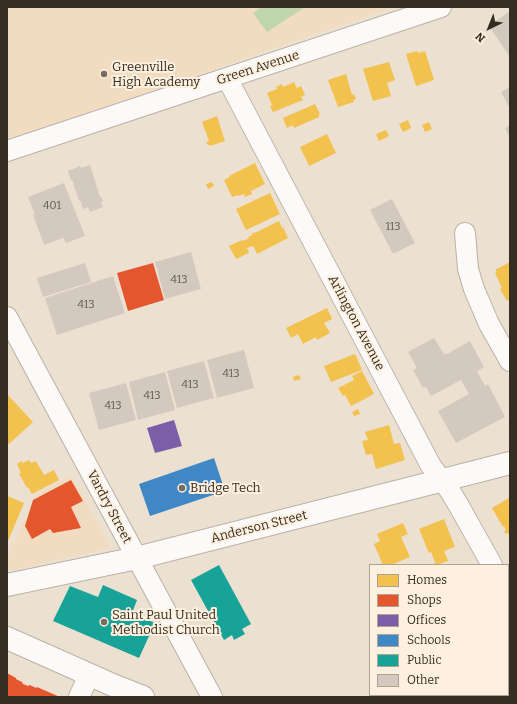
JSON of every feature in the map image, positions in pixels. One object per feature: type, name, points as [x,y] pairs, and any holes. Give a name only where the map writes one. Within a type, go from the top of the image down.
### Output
[{"type":"main road","name":"Anderson Street","points":[[7,585],[137,558],[510,463]]},
{"type":"main road","points":[[7,638],[89,675],[143,697]]},
{"type":"street","name":"Green Avenue","points":[[7,151],[441,7]]},
{"type":"street","name":"Arlington Avenue","points":[[227,78],[431,466],[450,491],[491,564]]},
{"type":"street","points":[[465,233],[468,269],[474,289],[489,324],[510,360]]},
{"type":"street","name":"Vardry Street","points":[[7,317],[212,697]]},
{"type":"street","points":[[79,697],[89,675]]},
{"type":"shaded area","name":"Greenville High Academy","points":[[7,7],[394,7],[7,141]]},
{"type":"shaded area","points":[[71,475],[111,548],[7,571],[7,559],[36,495]]},
{"type":"green space","points":[[262,7],[305,7],[267,32],[253,13]]},
{"type":"building: Homes","points":[[417,51],[418,53],[425,51],[434,80],[416,86],[406,54]]},
{"type":"building: Homes","points":[[389,62],[395,80],[387,83],[391,96],[373,101],[363,69]]},
{"type":"building: Homes","points":[[346,74],[352,95],[354,94],[356,99],[353,100],[354,102],[338,107],[328,80]]},
{"type":"building: Homes","points":[[294,82],[297,88],[301,86],[305,95],[301,97],[303,100],[273,112],[267,93],[277,89],[276,87],[282,84],[283,87]]},
{"type":"building: Homes","points":[[315,104],[320,114],[319,117],[294,128],[293,125],[287,128],[283,118]]},
{"type":"building: Homes","points":[[217,116],[225,141],[210,146],[206,142],[209,141],[202,122]]},
{"type":"building: Homes","points":[[408,120],[411,128],[403,132],[399,124]]},
{"type":"building: Homes","points":[[429,122],[432,129],[425,132],[422,125]]},
{"type":"building: Homes","points":[[386,130],[389,136],[379,141],[376,134]]},
{"type":"building: Homes","points":[[327,134],[336,153],[309,166],[300,147]]},
{"type":"building: Homes","points":[[255,163],[265,184],[251,191],[252,194],[245,197],[244,194],[232,197],[224,180]]},
{"type":"building: Homes","points":[[212,182],[214,186],[208,189],[206,184]]},
{"type":"building: Homes","points":[[270,193],[280,214],[246,230],[236,209]]},
{"type":"building: Homes","points":[[279,221],[288,238],[257,254],[253,246],[247,248],[249,253],[236,259],[229,246],[249,238],[248,237],[255,232]]},
{"type":"building: Homes","points":[[510,262],[510,299],[507,301],[500,289],[502,288],[495,270]]},
{"type":"building: Homes","points":[[327,308],[332,319],[324,323],[330,333],[317,340],[316,337],[303,344],[298,334],[291,338],[286,328]]},
{"type":"building: Homes","points":[[355,354],[362,370],[331,382],[324,366]]},
{"type":"building: Homes","points":[[362,371],[374,394],[351,406],[345,395],[343,396],[338,388],[354,380],[352,376]]},
{"type":"building: Homes","points":[[299,375],[301,379],[294,381],[293,377]]},
{"type":"building: Homes","points":[[7,394],[33,422],[9,444],[7,443]]},
{"type":"building: Homes","points":[[358,409],[360,414],[354,416],[352,412]]},
{"type":"building: Homes","points":[[389,425],[394,444],[400,443],[405,460],[376,469],[372,454],[366,455],[362,441],[368,440],[365,432]]},
{"type":"building: Homes","points":[[29,460],[31,463],[36,461],[44,475],[54,470],[59,480],[32,494],[19,474],[21,473],[17,464],[22,461],[23,463]]},
{"type":"building: Homes","points":[[7,496],[24,503],[8,541],[7,540]]},
{"type":"building: Homes","points":[[509,498],[510,537],[508,533],[506,534],[504,531],[506,530],[504,526],[503,527],[492,508]]},
{"type":"building: Homes","points":[[444,519],[455,547],[444,551],[448,561],[436,564],[431,552],[429,553],[419,529]]},
{"type":"building: Homes","points":[[403,523],[408,534],[401,537],[410,557],[393,564],[383,564],[374,544],[380,541],[377,534]]},
{"type":"building: Homes","points":[[509,647],[510,649],[509,664]]},
{"type":"building: Homes","points":[[428,696],[461,697],[428,697]]},
{"type":"building: Shops","points":[[153,263],[164,300],[128,311],[117,273]]},
{"type":"building: Shops","points":[[71,480],[83,501],[71,507],[81,528],[53,533],[50,529],[32,539],[25,526],[33,500]]},
{"type":"building: Shops","points":[[7,673],[23,684],[37,687],[60,697],[7,697]]},
{"type":"building: Offices","points":[[174,420],[182,446],[155,453],[147,428]]},
{"type":"building: Schools","name":"Bridge Tech","points":[[214,458],[225,491],[150,516],[139,484]]},
{"type":"building: Public","points":[[219,565],[251,624],[242,629],[245,634],[234,640],[232,635],[224,640],[191,580]]},
{"type":"building: Public","name":"Saint Paul United Methodist Church","points":[[103,585],[137,600],[132,613],[155,623],[139,658],[53,621],[70,586],[98,597]]},
{"type":"building: Other","points":[[509,12],[510,14],[510,57],[489,26]]},
{"type":"building: Other","points":[[510,87],[510,109],[501,92]]},
{"type":"building: Other","points":[[510,125],[510,138],[505,128]]},
{"type":"building: Other","points":[[90,165],[100,197],[101,196],[103,201],[101,202],[103,207],[90,212],[88,207],[83,209],[68,171],[80,166],[81,168]]},
{"type":"building: Other","points":[[64,183],[85,236],[66,243],[63,238],[44,245],[28,197]]},
{"type":"building: Other","points":[[392,199],[415,243],[393,254],[370,210]]},
{"type":"building: Other","points":[[191,252],[201,289],[165,299],[155,262]]},
{"type":"building: Other","points":[[85,263],[91,282],[43,297],[37,278]]},
{"type":"building: Other","points":[[113,276],[125,313],[57,335],[45,298]]},
{"type":"building: Other","points":[[434,338],[444,354],[447,354],[470,341],[484,367],[477,371],[485,386],[488,384],[505,417],[456,443],[438,411],[469,394],[461,380],[431,396],[426,387],[423,388],[413,370],[417,368],[408,352]]},
{"type":"building: Other","points":[[244,350],[254,388],[217,398],[207,360]]},
{"type":"building: Other","points":[[204,361],[214,398],[177,408],[167,371]]},
{"type":"building: Other","points":[[165,372],[175,410],[138,420],[129,382]]},
{"type":"building: Other","points":[[126,383],[136,420],[99,430],[89,393]]},
{"type":"place","name":"Greenville High Academy","points":[[104,74]]},
{"type":"place","name":"Bridge Tech","points":[[182,488]]},
{"type":"place","name":"Saint Paul United Methodist Church","points":[[104,622]]}]
